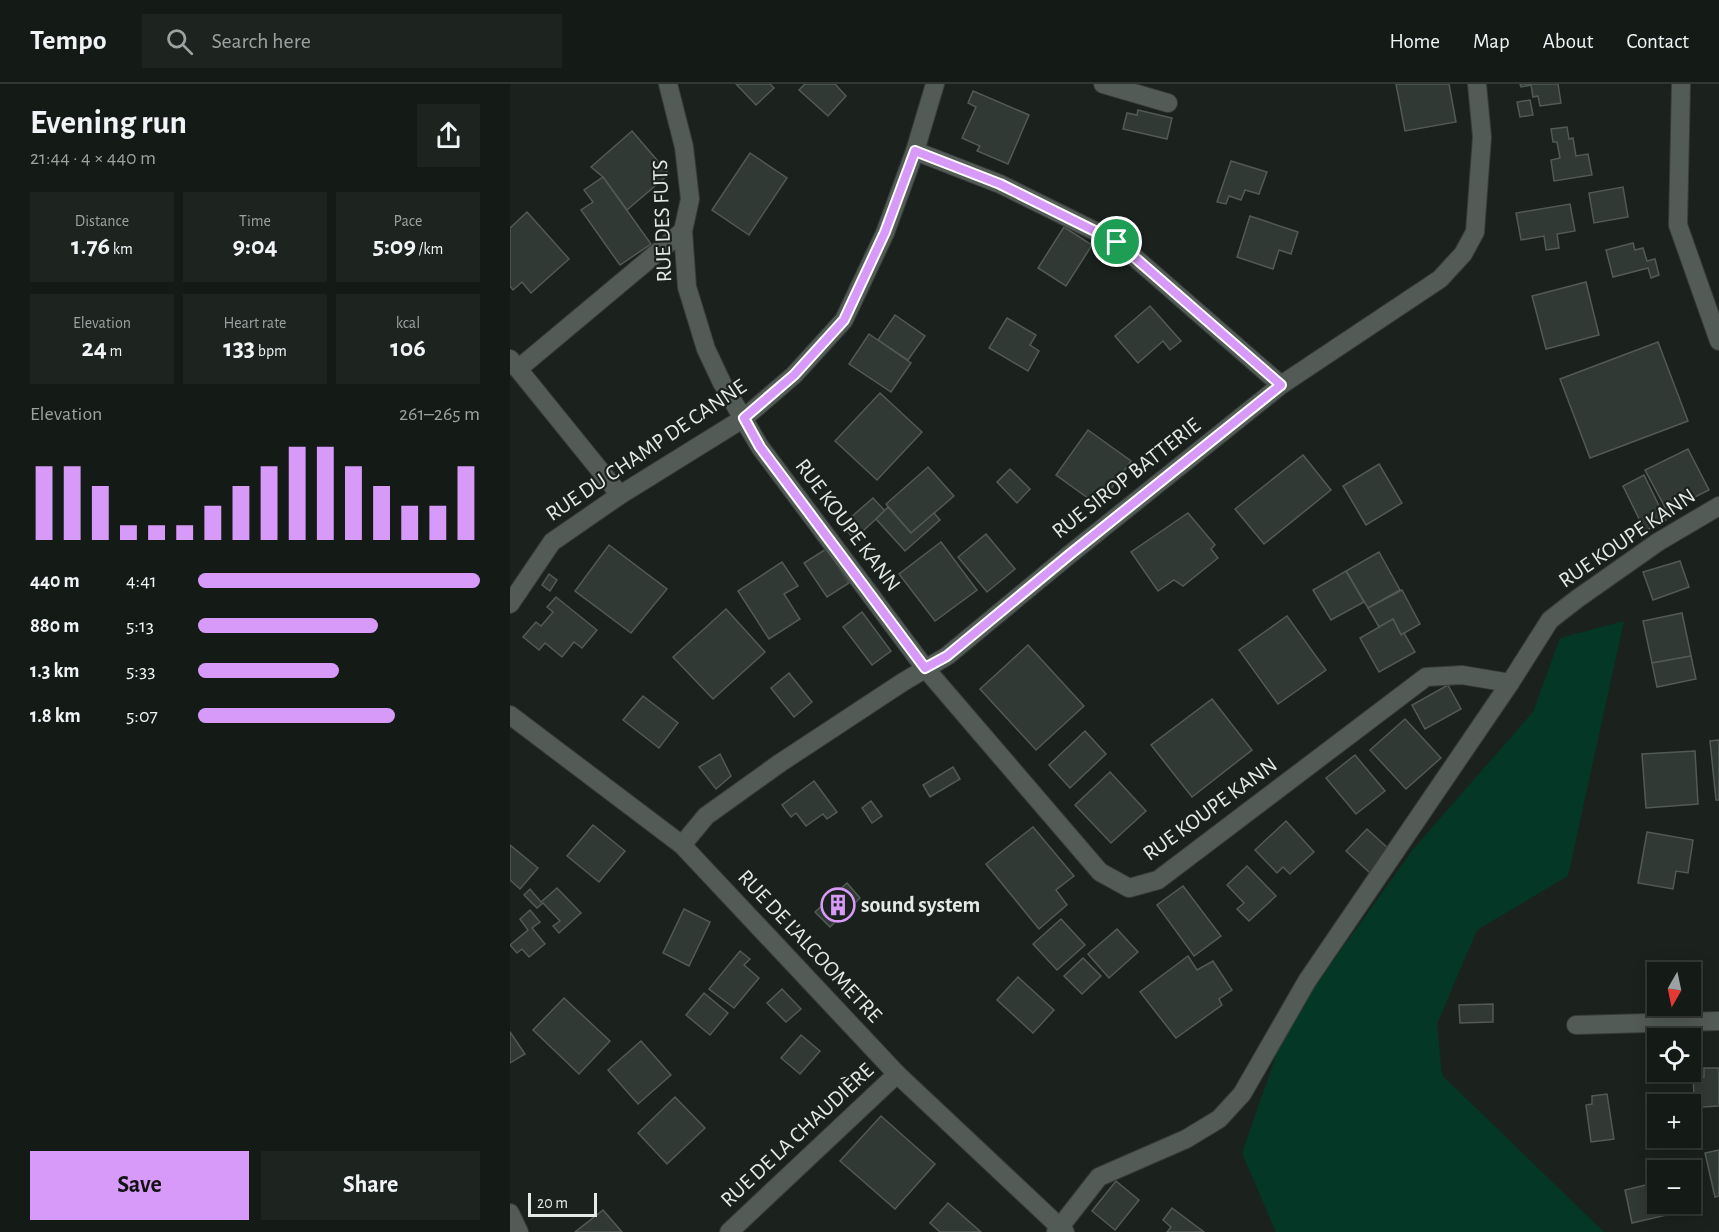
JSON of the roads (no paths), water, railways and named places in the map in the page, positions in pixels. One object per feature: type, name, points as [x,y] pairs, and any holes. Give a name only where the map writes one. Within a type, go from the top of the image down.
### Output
[{"type":"street","name":"RUE DES FUTS","points":[[668,84],[684,147],[690,199],[684,231],[687,287],[706,349],[722,383],[744,418]]},
{"type":"street","name":"RUE DU CHAMP DE CANNE","points":[[510,604],[552,542],[620,495],[744,418],[794,375],[844,320],[885,232],[915,151],[935,84]]},
{"type":"street","points":[[1103,84],[1168,103]]},
{"type":"street","name":"RUE SIROP BATTERIE","points":[[682,845],[706,816],[780,763],[947,656],[1281,385],[1440,279],[1463,254],[1475,232],[1482,137],[1478,84]]},
{"type":"street","points":[[1681,84],[1677,225],[1719,341]]},
{"type":"street","points":[[915,151],[1000,184],[1117,242],[1281,385]]},
{"type":"street","points":[[620,495],[514,364],[684,231]]},
{"type":"street","name":"RUE KOUPE KANN","points":[[744,418],[760,447],[925,668],[1100,872],[1128,888],[1158,880],[1426,677],[1462,675],[1510,683],[1550,620],[1577,598],[1658,543],[1719,506]]},
{"type":"street","points":[[1060,1230],[1098,1177],[1186,1139],[1219,1119],[1242,1094],[1307,981],[1510,683]]},
{"type":"street","name":"RUE DE L'ALCOOMETRE","points":[[510,715],[682,845],[897,1074],[1060,1230]]},
{"type":"street","points":[[1576,1025],[1719,1021]]},
{"type":"street","name":"RUE DE LA CHAUDIÈRE","points":[[729,1232],[897,1074]]},
{"type":"street","points":[[510,1213],[519,1232]]},
{"type":"place","name":"sound system","points":[[838,905]]}]
